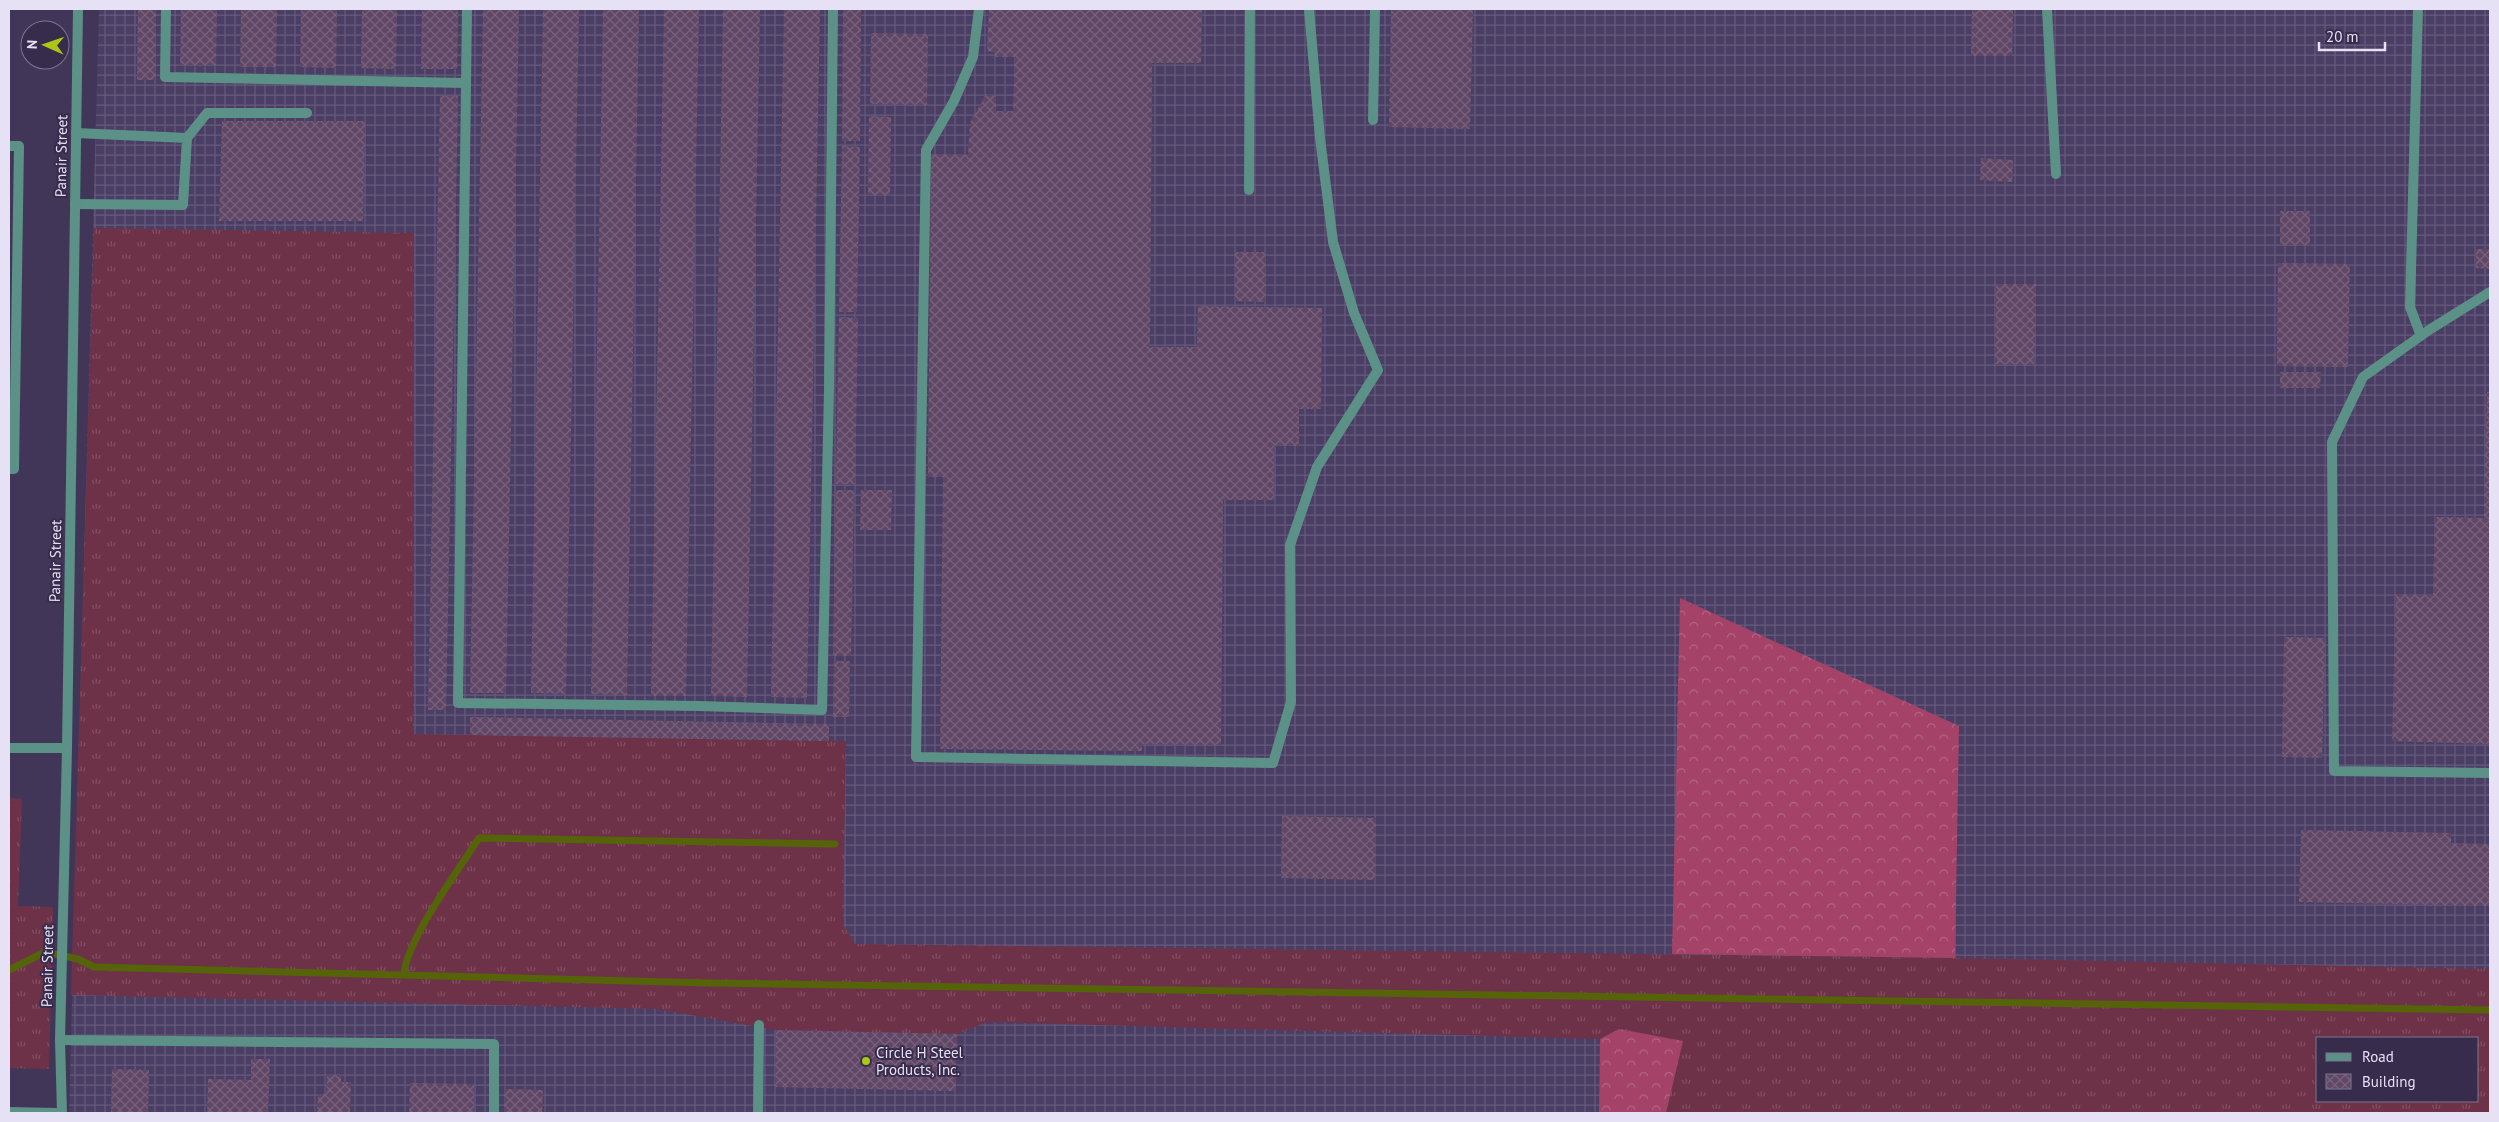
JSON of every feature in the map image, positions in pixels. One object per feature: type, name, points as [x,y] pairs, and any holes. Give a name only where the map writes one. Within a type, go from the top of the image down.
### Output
[{"type":"street","name":"Panair Street","points":[[62,1113],[60,1026],[67,748],[78,9]]},
{"type":"street","points":[[166,9],[165,77],[466,83]]},
{"type":"street","points":[[468,9],[458,703],[699,706],[822,710],[833,9]]},
{"type":"street","points":[[979,9],[973,58],[954,101],[926,150],[916,758],[1272,763],[1291,702],[1290,545],[1317,467],[1378,370],[1354,313],[1333,242],[1320,138],[1309,9]]},
{"type":"street","points":[[1249,190],[1250,9]]},
{"type":"street","points":[[1373,120],[1375,9]]},
{"type":"street","points":[[2047,9],[2056,174]]},
{"type":"street","points":[[2418,9],[2410,307],[2421,336]]},
{"type":"street","points":[[75,204],[183,205],[187,138],[207,113],[307,113]]},
{"type":"street","points":[[76,134],[187,138]]},
{"type":"street","points":[[9,146],[19,146],[13,334],[14,469],[9,468]]},
{"type":"street","points":[[2490,292],[2421,336],[2363,377],[2332,442],[2334,771],[2490,773]]},
{"type":"street","points":[[9,748],[67,748]]},
{"type":"street","points":[[758,1113],[759,1025]]},
{"type":"street","points":[[60,1040],[494,1044],[494,1113]]},
{"type":"street","points":[[9,1112],[56,1113]]},
{"type":"shaded area","points":[[99,9],[2490,9],[2490,1113],[69,1113]]},
{"type":"green space","points":[[94,228],[414,233],[413,734],[846,741],[843,924],[855,944],[1955,958],[2490,969],[2490,1113],[1666,1113],[1682,1041],[1620,1029],[1600,1039],[987,1022],[957,1034],[776,1030],[657,1009],[71,995]]},
{"type":"green space","points":[[1680,598],[1959,726],[1955,958],[1672,954]]},
{"type":"green space","points":[[9,798],[22,799],[18,906],[53,907],[49,1069],[9,1068]]},
{"type":"green space","points":[[1619,1029],[1683,1041],[1666,1113],[1599,1113],[1600,1039]]},
{"type":"building","points":[[138,9],[156,9],[155,80],[137,80]]},
{"type":"building","points":[[181,9],[217,9],[216,65],[180,65]]},
{"type":"building","points":[[241,9],[277,9],[276,67],[240,67]]},
{"type":"building","points":[[301,9],[337,9],[336,68],[300,67]]},
{"type":"building","points":[[362,9],[397,9],[396,69],[361,68]]},
{"type":"building","points":[[422,9],[458,9],[457,69],[421,69]]},
{"type":"building","points":[[483,9],[519,9],[506,693],[470,693]]},
{"type":"building","points":[[543,9],[579,9],[566,694],[531,693]]},
{"type":"building","points":[[603,9],[639,9],[627,695],[591,694]]},
{"type":"building","points":[[664,9],[699,9],[686,696],[651,696]]},
{"type":"building","points":[[723,9],[760,9],[747,697],[711,696]]},
{"type":"building","points":[[784,9],[820,9],[807,698],[771,697]]},
{"type":"building","points":[[843,9],[861,9],[860,141],[842,141]]},
{"type":"building","points":[[989,9],[1202,9],[1201,63],[1152,63],[1150,347],[1197,347],[1198,306],[1322,308],[1321,409],[1299,409],[1299,446],[1274,445],[1274,500],[1223,500],[1221,745],[1142,744],[1142,751],[940,749],[943,477],[928,477],[931,154],[968,155],[970,123],[986,94],[996,96],[996,111],[1013,111],[1015,57],[995,57],[995,52],[987,51]]},
{"type":"building","points":[[1391,9],[1473,9],[1470,129],[1389,127]]},
{"type":"building","points":[[1972,9],[2013,9],[2012,56],[1971,56]]},
{"type":"building","points":[[871,33],[928,34],[927,105],[870,104]]},
{"type":"building","points":[[440,96],[458,96],[446,710],[428,710]]},
{"type":"building","points":[[869,116],[891,117],[890,196],[868,195]]},
{"type":"building","points":[[222,121],[365,121],[363,221],[219,221]]},
{"type":"building","points":[[842,146],[860,147],[857,312],[839,312]]},
{"type":"building","points":[[1981,158],[2013,160],[2012,182],[1980,180]]},
{"type":"building","points":[[2280,211],[2310,211],[2310,245],[2280,245]]},
{"type":"building","points":[[2476,249],[2490,249],[2490,269],[2476,268]]},
{"type":"building","points":[[1235,252],[1265,252],[1265,302],[1235,301]]},
{"type":"building","points":[[2278,263],[2350,264],[2348,367],[2277,366]]},
{"type":"building","points":[[1996,284],[2036,284],[2034,365],[1995,364]]},
{"type":"building","points":[[839,317],[858,318],[855,484],[836,484]]},
{"type":"building","points":[[2280,372],[2321,372],[2320,388],[2280,388]]},
{"type":"building","points":[[2487,392],[2490,392],[2490,744],[2392,741],[2396,594],[2433,595],[2435,517],[2484,518]]},
{"type":"building","points":[[836,490],[854,490],[851,656],[833,656]]},
{"type":"building","points":[[861,490],[892,490],[891,530],[860,530]]},
{"type":"building","points":[[2284,637],[2325,638],[2322,758],[2282,757]]},
{"type":"building","points":[[834,661],[850,661],[849,717],[833,717]]},
{"type":"building","points":[[470,717],[829,724],[829,741],[470,735]]},
{"type":"building","points":[[1282,816],[1376,818],[1375,880],[1281,878]]},
{"type":"building","points":[[2301,830],[2451,833],[2451,843],[2490,844],[2490,906],[2299,902]]},
{"type":"building","name":"Circle H Steel Products, Inc.","points":[[776,1030],[957,1034],[955,1091],[775,1087]]},
{"type":"building","points":[[251,1059],[270,1059],[268,1113],[207,1113],[208,1079],[251,1080]]},
{"type":"building","points":[[112,1069],[149,1070],[148,1113],[111,1113]]},
{"type":"building","points":[[327,1075],[341,1075],[341,1082],[351,1082],[350,1113],[317,1113],[318,1094],[326,1094]]},
{"type":"building","points":[[410,1083],[474,1084],[474,1113],[409,1113]]},
{"type":"building","points":[[505,1089],[543,1090],[542,1113],[504,1113]]},
{"type":"waterway","points":[[404,975],[413,944],[423,925],[479,838],[835,844]]},
{"type":"waterway","points":[[9,970],[45,952],[78,959],[94,967],[709,983],[2490,1010]]},
{"type":"place","name":"Circle H Steel Products, Inc.","points":[[866,1061]]}]
